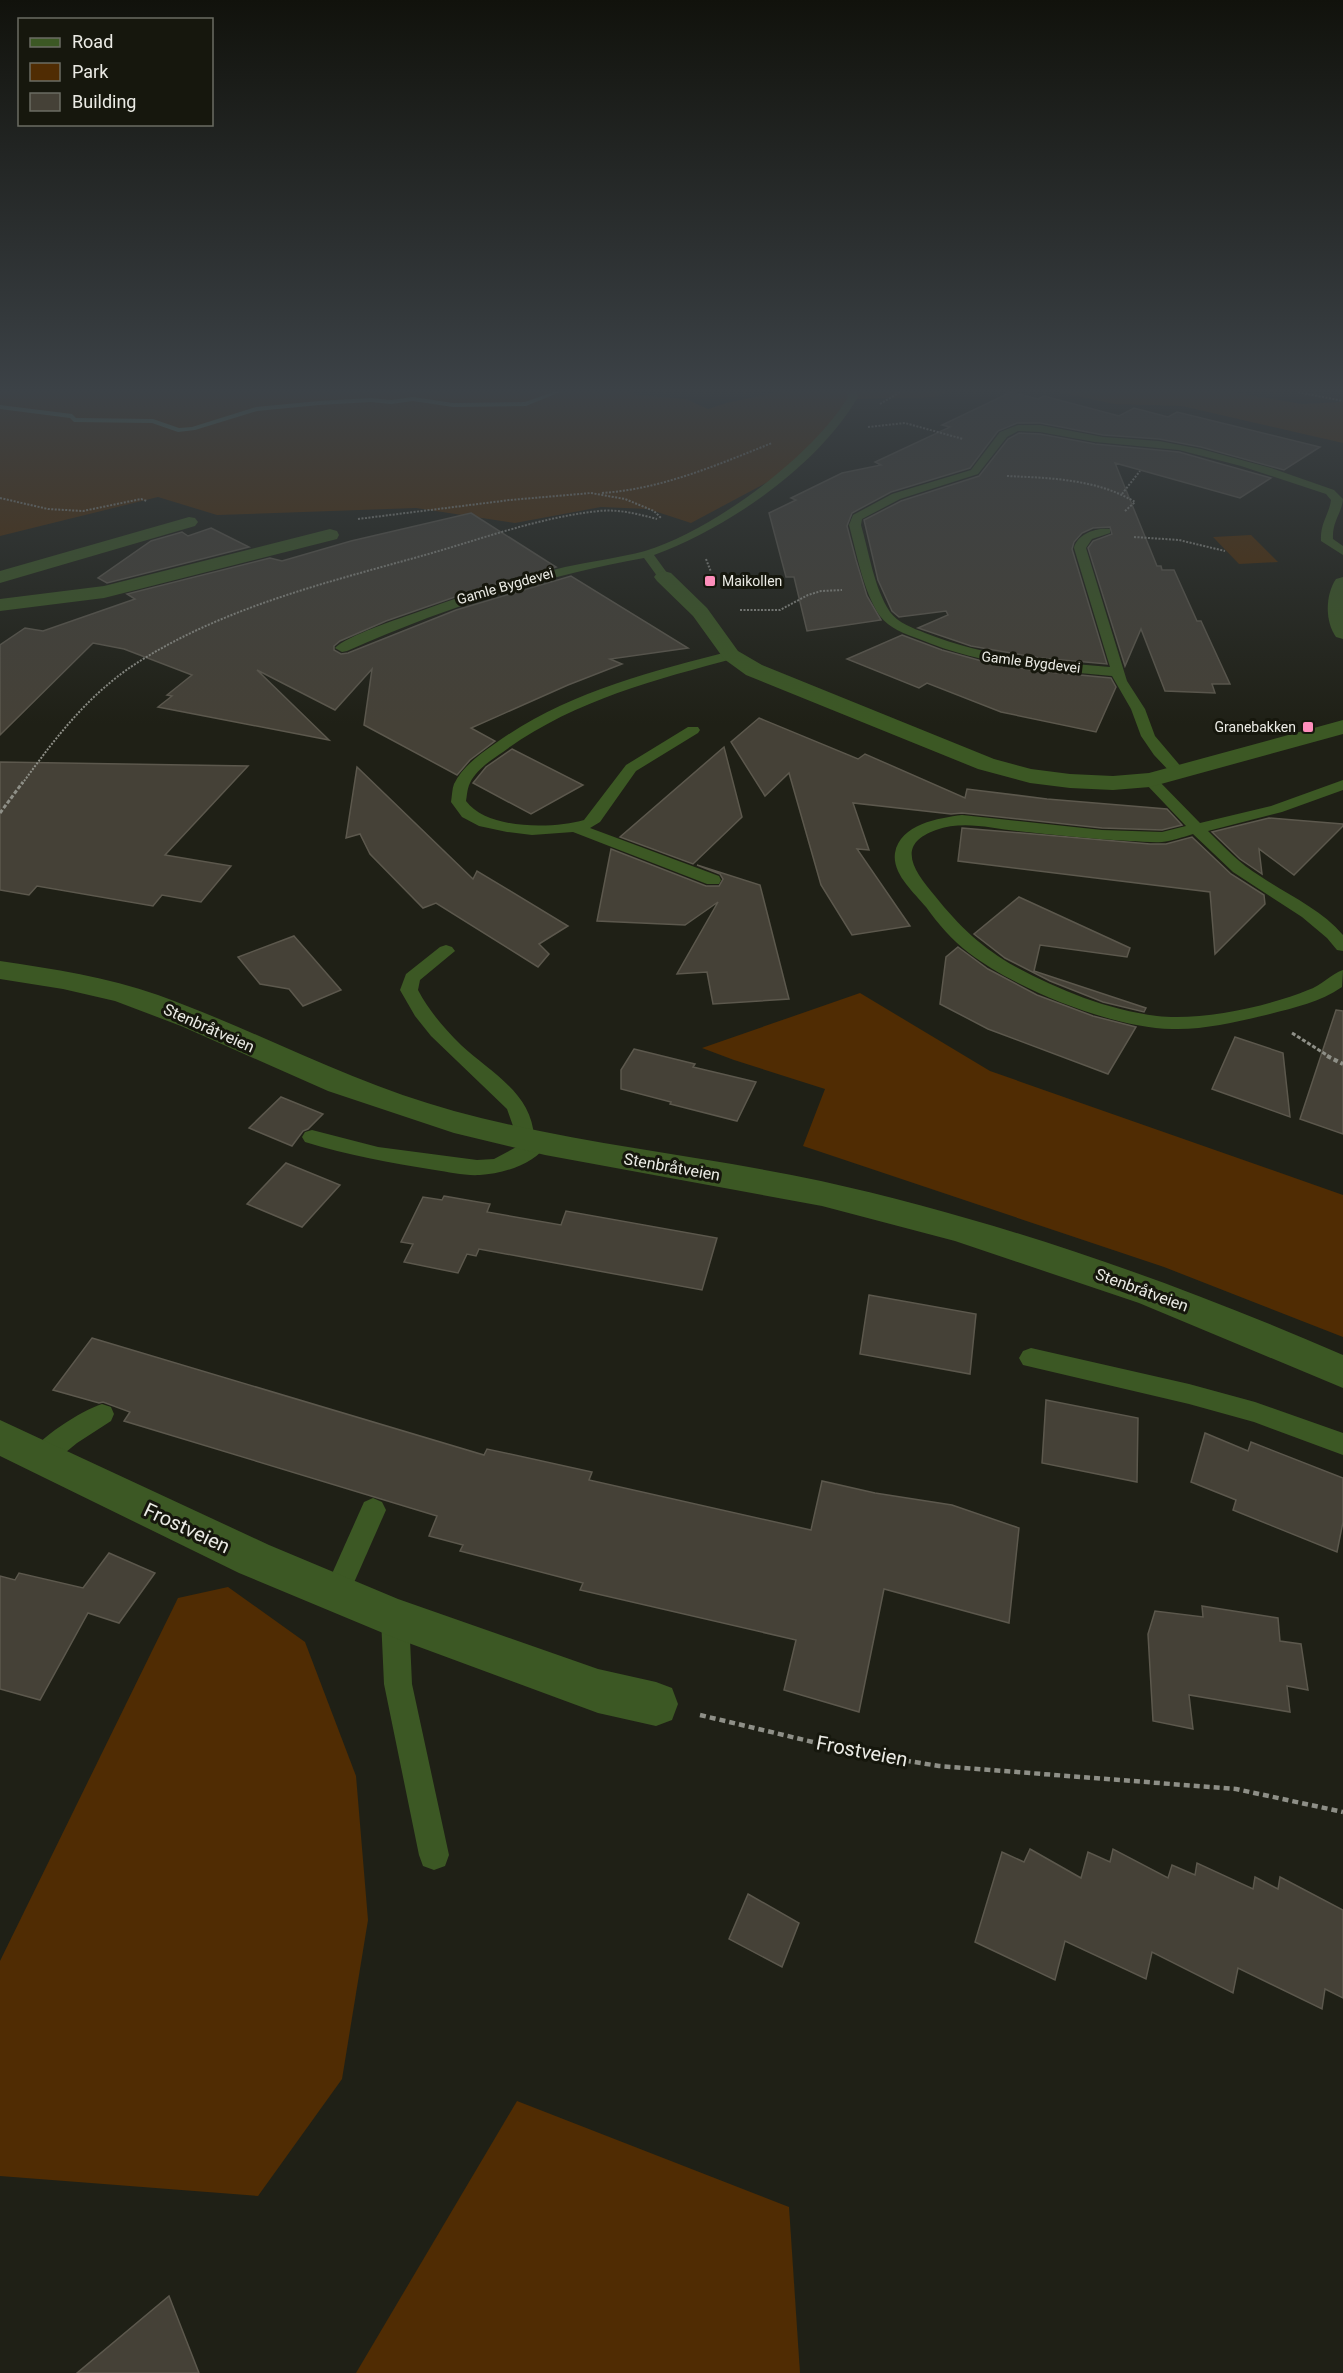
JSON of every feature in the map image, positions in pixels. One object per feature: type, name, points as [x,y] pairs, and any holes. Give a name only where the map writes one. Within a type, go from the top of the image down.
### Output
[{"type":"street","points":[[0,577],[189,522]]},
{"type":"street","points":[[0,605],[104,592],[330,536]]},
{"type":"street","points":[[664,577],[700,612],[731,656],[754,670],[1007,771],[1050,779],[1091,783],[1150,780],[1343,727]]},
{"type":"street","points":[[1343,583],[1338,597],[1338,609],[1343,633]]},
{"type":"street","name":"Stenbråtveien","points":[[0,970],[87,984],[126,994],[374,1097],[456,1122],[531,1141],[822,1194],[957,1228],[1122,1282],[1195,1309],[1343,1372]]},
{"type":"street","name":"Frostveien","points":[[0,1437],[254,1559],[336,1594],[395,1618],[598,1691],[656,1704]]},
{"type":"lane","name":"Gamle Bygdevei","points":[[342,648],[436,607],[517,581],[666,549],[690,538],[741,503]]},
{"type":"lane","name":"Gamle Bygdevei","points":[[882,503],[857,517],[855,525],[881,609],[888,618],[933,641],[975,655],[1022,663],[1117,672]]},
{"type":"lane","points":[[1337,503],[1329,518],[1327,541],[1343,551]]},
{"type":"lane","points":[[1106,531],[1084,540],[1080,548],[1117,672],[1120,681],[1138,709],[1148,736],[1178,772]]},
{"type":"lane","points":[[647,554],[664,577]]},
{"type":"lane","points":[[693,730],[632,768],[618,782],[592,822],[576,828],[517,828],[485,824],[461,807],[460,787],[469,772],[515,735],[541,720],[661,674],[731,656]]},
{"type":"lane","points":[[1150,780],[1241,870],[1322,925],[1343,946]]},
{"type":"lane","points":[[1343,786],[1276,809],[1196,828],[1178,835],[1139,838],[962,820],[947,821],[917,833],[905,844],[902,854],[912,881],[963,941],[995,963],[1034,982],[1114,1012],[1157,1022],[1200,1023],[1260,1010],[1322,991],[1343,976]]},
{"type":"lane","points":[[576,828],[713,880]]},
{"type":"lane","points":[[312,1137],[378,1154],[477,1168],[496,1166],[518,1157],[531,1141],[525,1123],[502,1089],[475,1069],[439,1034],[416,1004],[409,990],[412,978],[446,951]]},
{"type":"lane","points":[[1031,1358],[1255,1412],[1343,1444]]},
{"type":"lane","points":[[40,1458],[102,1414]]},
{"type":"lane","points":[[336,1594],[373,1509]]},
{"type":"lane","points":[[395,1618],[398,1684],[434,1855]]},
{"type":"path","points":[[21,503],[48,509],[83,511],[123,503]]},
{"type":"path","points":[[348,519],[506,503]]},
{"type":"path","points":[[0,813],[66,724],[89,701],[119,675],[141,660],[216,621],[279,597],[350,575],[564,516],[600,511],[624,511],[664,521],[654,511],[634,503]]},
{"type":"path","points":[[1106,531],[1126,536],[1179,540],[1224,551]]},
{"type":"path","points":[[700,612],[780,610],[821,591],[875,588]]},
{"type":"path","points":[[1260,1010],[1314,1049],[1343,1064]]},
{"type":"path","name":"Frostveien","points":[[656,1704],[859,1753],[939,1766],[1236,1789],[1343,1812]]},
{"type":"green space","points":[[0,503],[135,503],[0,536]]},
{"type":"green space","points":[[177,503],[729,503],[691,523],[648,509],[601,507],[515,523],[416,508],[217,515]]},
{"type":"green space","points":[[1251,535],[1278,562],[1239,564],[1213,537]]},
{"type":"green space","points":[[860,993],[990,1071],[1343,1195],[1343,1337],[1164,1267],[803,1146],[825,1089],[702,1048]]},
{"type":"green space","points":[[228,1587],[305,1642],[356,1776],[368,1920],[342,2079],[258,2196],[0,2176],[0,1961],[178,1598]]},
{"type":"green space","points":[[517,2101],[789,2207],[800,2373],[356,2373]]},
{"type":"building","points":[[790,503],[871,503],[852,513],[847,526],[867,596],[881,620],[807,631],[794,577],[786,577],[769,513]]},
{"type":"building","points":[[898,503],[1131,503],[1157,566],[1161,566],[1162,570],[1174,570],[1197,621],[1201,621],[1230,684],[1212,684],[1215,693],[1165,691],[1141,629],[1125,666],[1088,548],[1093,541],[1112,534],[1110,527],[1093,528],[1082,533],[1074,542],[1072,549],[1107,664],[1040,658],[971,646],[918,628],[948,615],[946,611],[899,617],[892,611],[878,580],[864,520]]},
{"type":"building","points":[[471,513],[556,567],[472,591],[386,621],[340,641],[334,646],[334,650],[341,654],[348,653],[456,610],[571,576],[688,648],[610,659],[622,664],[471,728],[495,741],[470,760],[457,775],[364,725],[372,669],[335,710],[257,670],[329,740],[158,707],[172,696],[167,695],[192,675],[124,649],[93,643],[0,735],[0,645],[25,628],[43,631],[135,599],[127,594],[270,558],[282,561],[351,541]]},
{"type":"building","points":[[211,528],[249,547],[107,583],[98,578],[151,541],[182,532],[188,536]]},
{"type":"building","points":[[902,635],[942,650],[989,663],[1038,671],[1111,678],[1116,687],[1096,732],[1001,712],[927,683],[919,688],[847,659]]},
{"type":"building","points":[[759,718],[858,759],[865,754],[965,798],[967,789],[1047,799],[1167,809],[1182,825],[1162,830],[1102,828],[853,803],[869,850],[857,849],[910,926],[852,935],[821,885],[789,773],[765,796],[731,742]]},
{"type":"building","points":[[724,747],[742,817],[693,864],[620,837]]},
{"type":"building","points":[[512,749],[583,785],[531,814],[473,783],[486,767]]},
{"type":"building","points":[[0,762],[248,766],[165,855],[231,866],[201,902],[162,895],[153,906],[37,886],[29,895],[0,890]]},
{"type":"building","points":[[357,767],[473,879],[477,871],[568,926],[539,944],[549,954],[538,967],[436,903],[423,908],[370,854],[360,834],[346,838]]},
{"type":"building","points":[[1269,818],[1343,824],[1343,826],[1294,875],[1259,849],[1262,874],[1240,859],[1212,832]]},
{"type":"building","points":[[962,828],[1150,844],[1166,844],[1192,837],[1231,874],[1264,895],[1265,904],[1215,954],[1210,892],[958,861]]},
{"type":"building","points":[[611,849],[706,886],[719,886],[723,879],[720,874],[697,865],[760,885],[789,999],[713,1004],[707,972],[677,974],[718,902],[685,925],[597,921]]},
{"type":"building","points":[[1019,897],[1130,948],[1127,957],[1040,945],[1034,971],[1146,1008],[1144,1012],[1103,1002],[1050,981],[1005,958],[974,934]]},
{"type":"building","points":[[294,936],[341,990],[303,1006],[289,989],[260,984],[238,957]]},
{"type":"building","points":[[958,947],[988,969],[1037,995],[1093,1016],[1136,1027],[1108,1074],[988,1029],[940,1004],[946,957]]},
{"type":"building","points":[[1336,1010],[1343,1011],[1343,1134],[1300,1119]]},
{"type":"building","points":[[1235,1037],[1283,1053],[1290,1117],[1212,1089]]},
{"type":"building","points":[[634,1049],[695,1064],[693,1067],[756,1082],[737,1121],[670,1104],[671,1102],[621,1089],[621,1070]]},
{"type":"building","points":[[281,1097],[323,1114],[303,1131],[292,1146],[249,1128]]},
{"type":"building","points":[[286,1163],[340,1185],[302,1227],[247,1204]]},
{"type":"building","points":[[444,1196],[490,1204],[487,1212],[561,1225],[566,1211],[717,1238],[702,1290],[479,1249],[476,1256],[467,1254],[458,1273],[404,1262],[413,1244],[401,1242],[423,1197],[442,1200]]},
{"type":"building","points":[[869,1295],[976,1314],[970,1374],[860,1354]]},
{"type":"building","points":[[92,1338],[484,1455],[487,1449],[592,1472],[589,1480],[811,1530],[822,1481],[875,1493],[952,1505],[1019,1528],[1009,1623],[884,1589],[859,1712],[784,1690],[796,1640],[580,1590],[583,1583],[460,1551],[463,1545],[429,1536],[437,1516],[124,1421],[130,1412],[103,1402],[99,1403],[53,1390]]},
{"type":"building","points":[[1046,1400],[1138,1418],[1137,1482],[1042,1463]]},
{"type":"building","points":[[1205,1433],[1248,1451],[1251,1442],[1343,1478],[1343,1522],[1337,1552],[1233,1510],[1236,1500],[1191,1482]]},
{"type":"building","points":[[109,1553],[155,1573],[119,1623],[88,1613],[40,1700],[0,1689],[0,1576],[15,1580],[19,1573],[83,1588]]},
{"type":"building","points":[[1202,1606],[1278,1618],[1280,1641],[1301,1644],[1308,1690],[1287,1686],[1290,1712],[1189,1695],[1193,1729],[1153,1721],[1148,1634],[1155,1611],[1203,1617]]},
{"type":"building","points":[[1030,1849],[1081,1878],[1088,1852],[1110,1862],[1113,1849],[1168,1878],[1172,1865],[1195,1875],[1197,1863],[1253,1889],[1255,1877],[1278,1889],[1280,1877],[1343,1910],[1343,1998],[1325,1989],[1322,2009],[1238,1968],[1233,1993],[1152,1952],[1146,1979],[1065,1941],[1055,1980],[975,1942],[1002,1852],[1024,1862]]},
{"type":"building","points":[[748,1894],[799,1923],[782,1967],[729,1939]]},
{"type":"building","points":[[169,2296],[199,2373],[77,2373]]},
{"type":"place","name":"Maikollen","points":[[710,581]]},
{"type":"place","name":"Granebakken","points":[[1308,727]]}]
